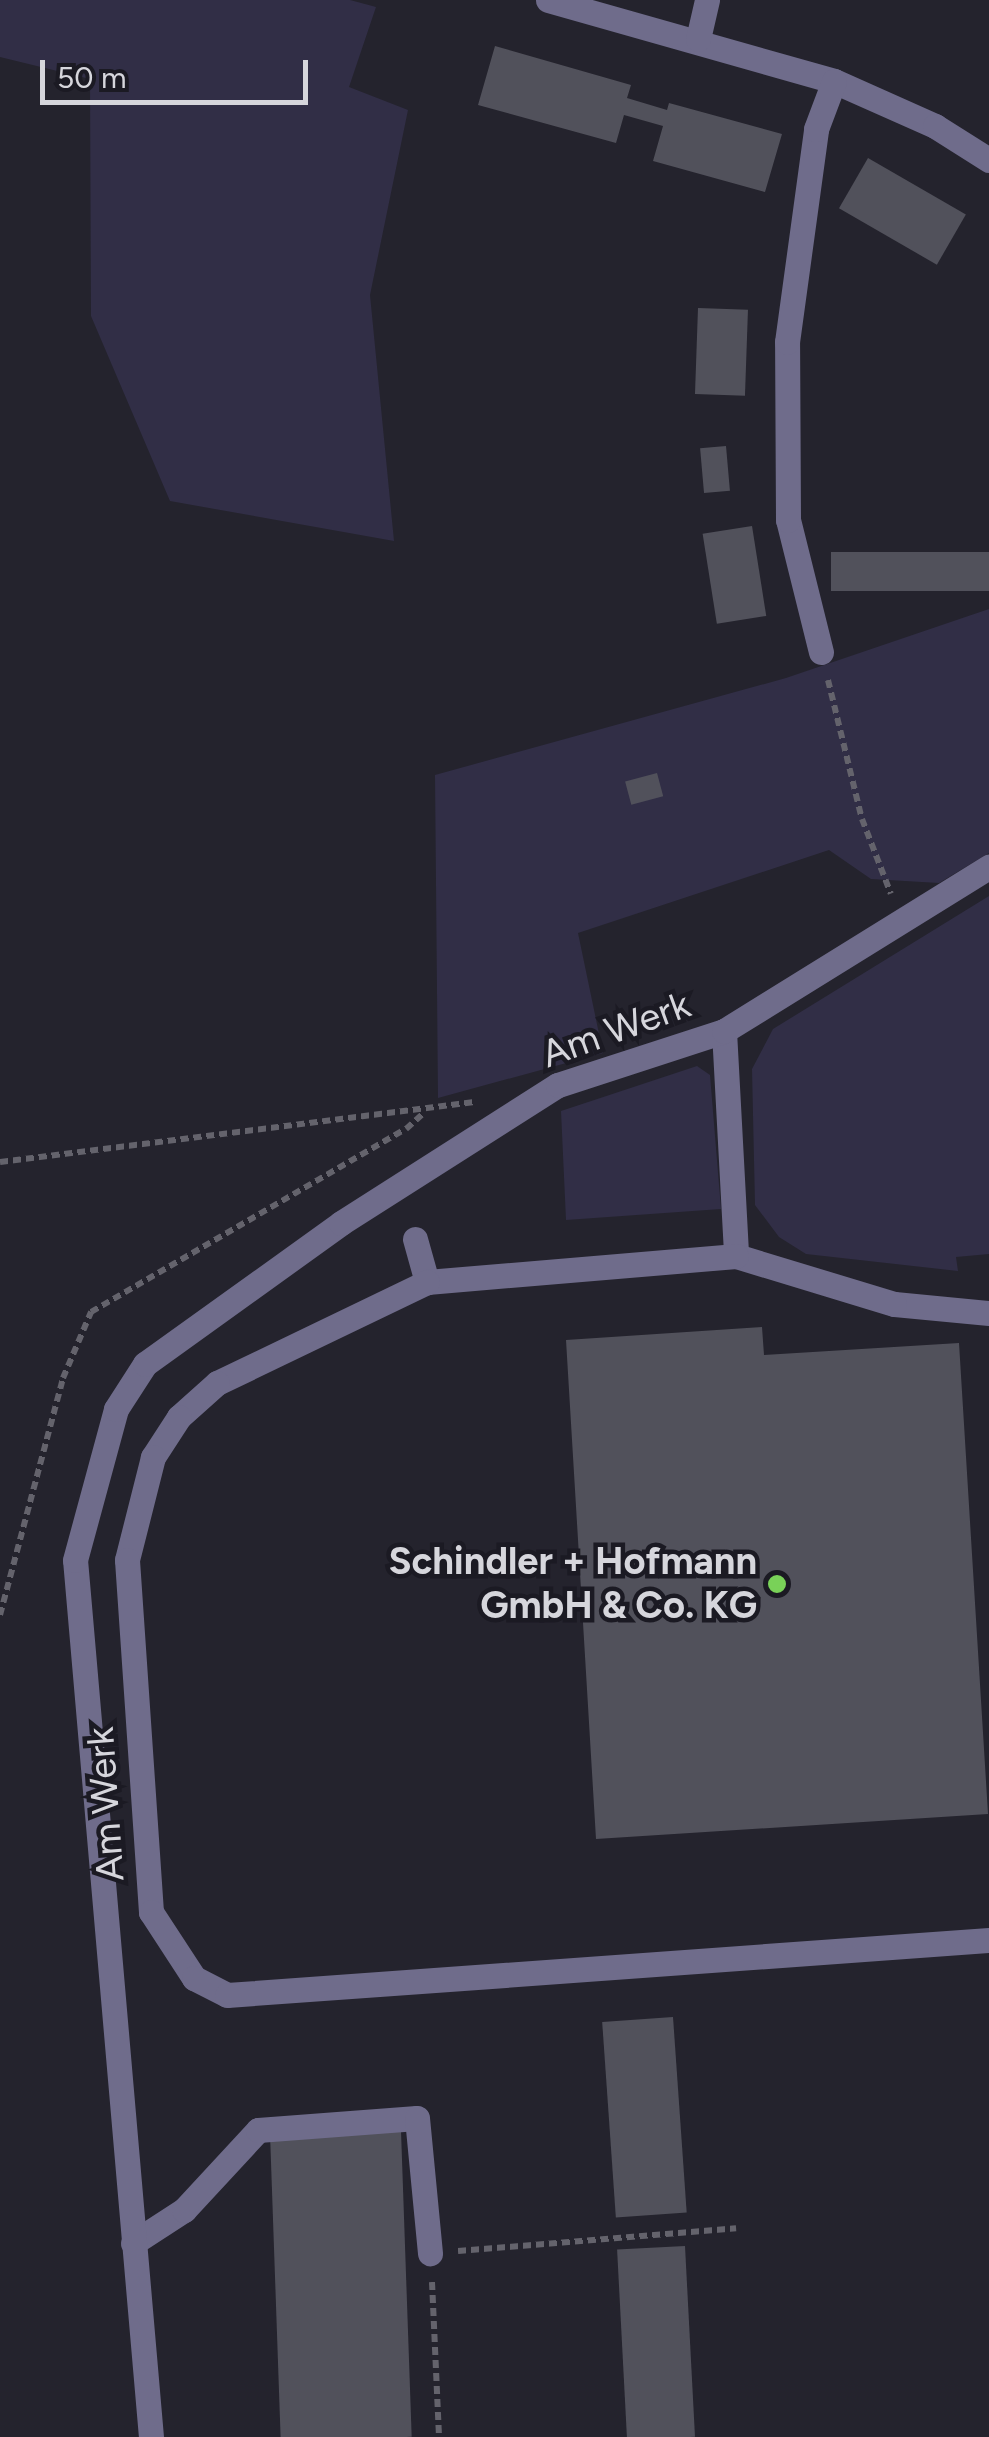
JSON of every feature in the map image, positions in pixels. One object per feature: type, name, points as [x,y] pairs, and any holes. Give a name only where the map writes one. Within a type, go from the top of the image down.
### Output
[{"type":"street","points":[[548,0],[649,12],[698,39],[834,80],[935,126],[989,160]]},
{"type":"street","points":[[698,39],[708,0]]},
{"type":"street","points":[[821,652],[788,520],[787,342],[816,128],[834,80]]},
{"type":"street","name":"Am Werk","points":[[151,2437],[75,1560],[116,1409],[160,1353],[341,1222],[558,1085],[724,1031],[900,918],[989,867]]},
{"type":"street","name":"Am Werk","points":[[724,1031],[736,1256]]},
{"type":"street","points":[[416,1239],[427,1282]]},
{"type":"street","name":"Am Werk","points":[[989,1313],[894,1304],[736,1256],[427,1282],[217,1383],[179,1417],[152,1457],[126,1560],[151,1912],[170,1950],[194,1978],[227,1995],[989,1940]]},
{"type":"street","points":[[133,2244],[184,2210],[258,2130],[417,2118],[430,2253]]},
{"type":"path","points":[[821,652],[862,819],[900,918]]},
{"type":"path","points":[[0,1162],[482,1100]]},
{"type":"path","points":[[439,2437],[430,2253],[736,2228]]},
{"type":"shaded area","points":[[0,0],[350,0],[376,7],[349,87],[408,110],[370,295],[394,541],[170,501],[91,316],[90,79],[0,57]]},
{"type":"shaded area","points":[[989,609],[989,853],[939,883],[871,879],[829,850],[578,933],[603,1053],[438,1098],[435,775],[786,678]]},
{"type":"shaded area","points":[[989,896],[989,1254],[956,1257],[958,1271],[806,1254],[779,1237],[755,1205],[752,1069],[773,1029]]},
{"type":"shaded area","points":[[697,1066],[710,1075],[721,1209],[566,1220],[561,1111]]},
{"type":"building","points":[[495,46],[631,85],[627,98],[667,110],[669,103],[782,134],[765,192],[653,161],[663,126],[624,115],[616,143],[478,105]]},
{"type":"building","points":[[868,158],[966,214],[937,265],[839,208]]},
{"type":"building","points":[[698,308],[748,310],[745,396],[695,394]]},
{"type":"building","points":[[726,446],[730,491],[704,493],[700,448]]},
{"type":"building","points":[[752,526],[766,616],[717,624],[703,534]]},
{"type":"building","points":[[831,552],[989,552],[989,591],[831,591]]},
{"type":"building","points":[[657,773],[663,796],[631,805],[625,782]]},
{"type":"building","name":"Schindler + Hofmann GmbH & Co. KG","points":[[762,1327],[764,1355],[959,1343],[988,1814],[596,1839],[566,1340]]},
{"type":"building","points":[[673,2017],[687,2213],[616,2217],[602,2022]]},
{"type":"building","points":[[401,2131],[412,2437],[281,2437],[270,2136]]},
{"type":"building","points":[[685,2246],[695,2437],[627,2437],[617,2250]]},
{"type":"place","name":"Schindler + Hofmann GmbH & Co. KG","points":[[777,1584]]}]
